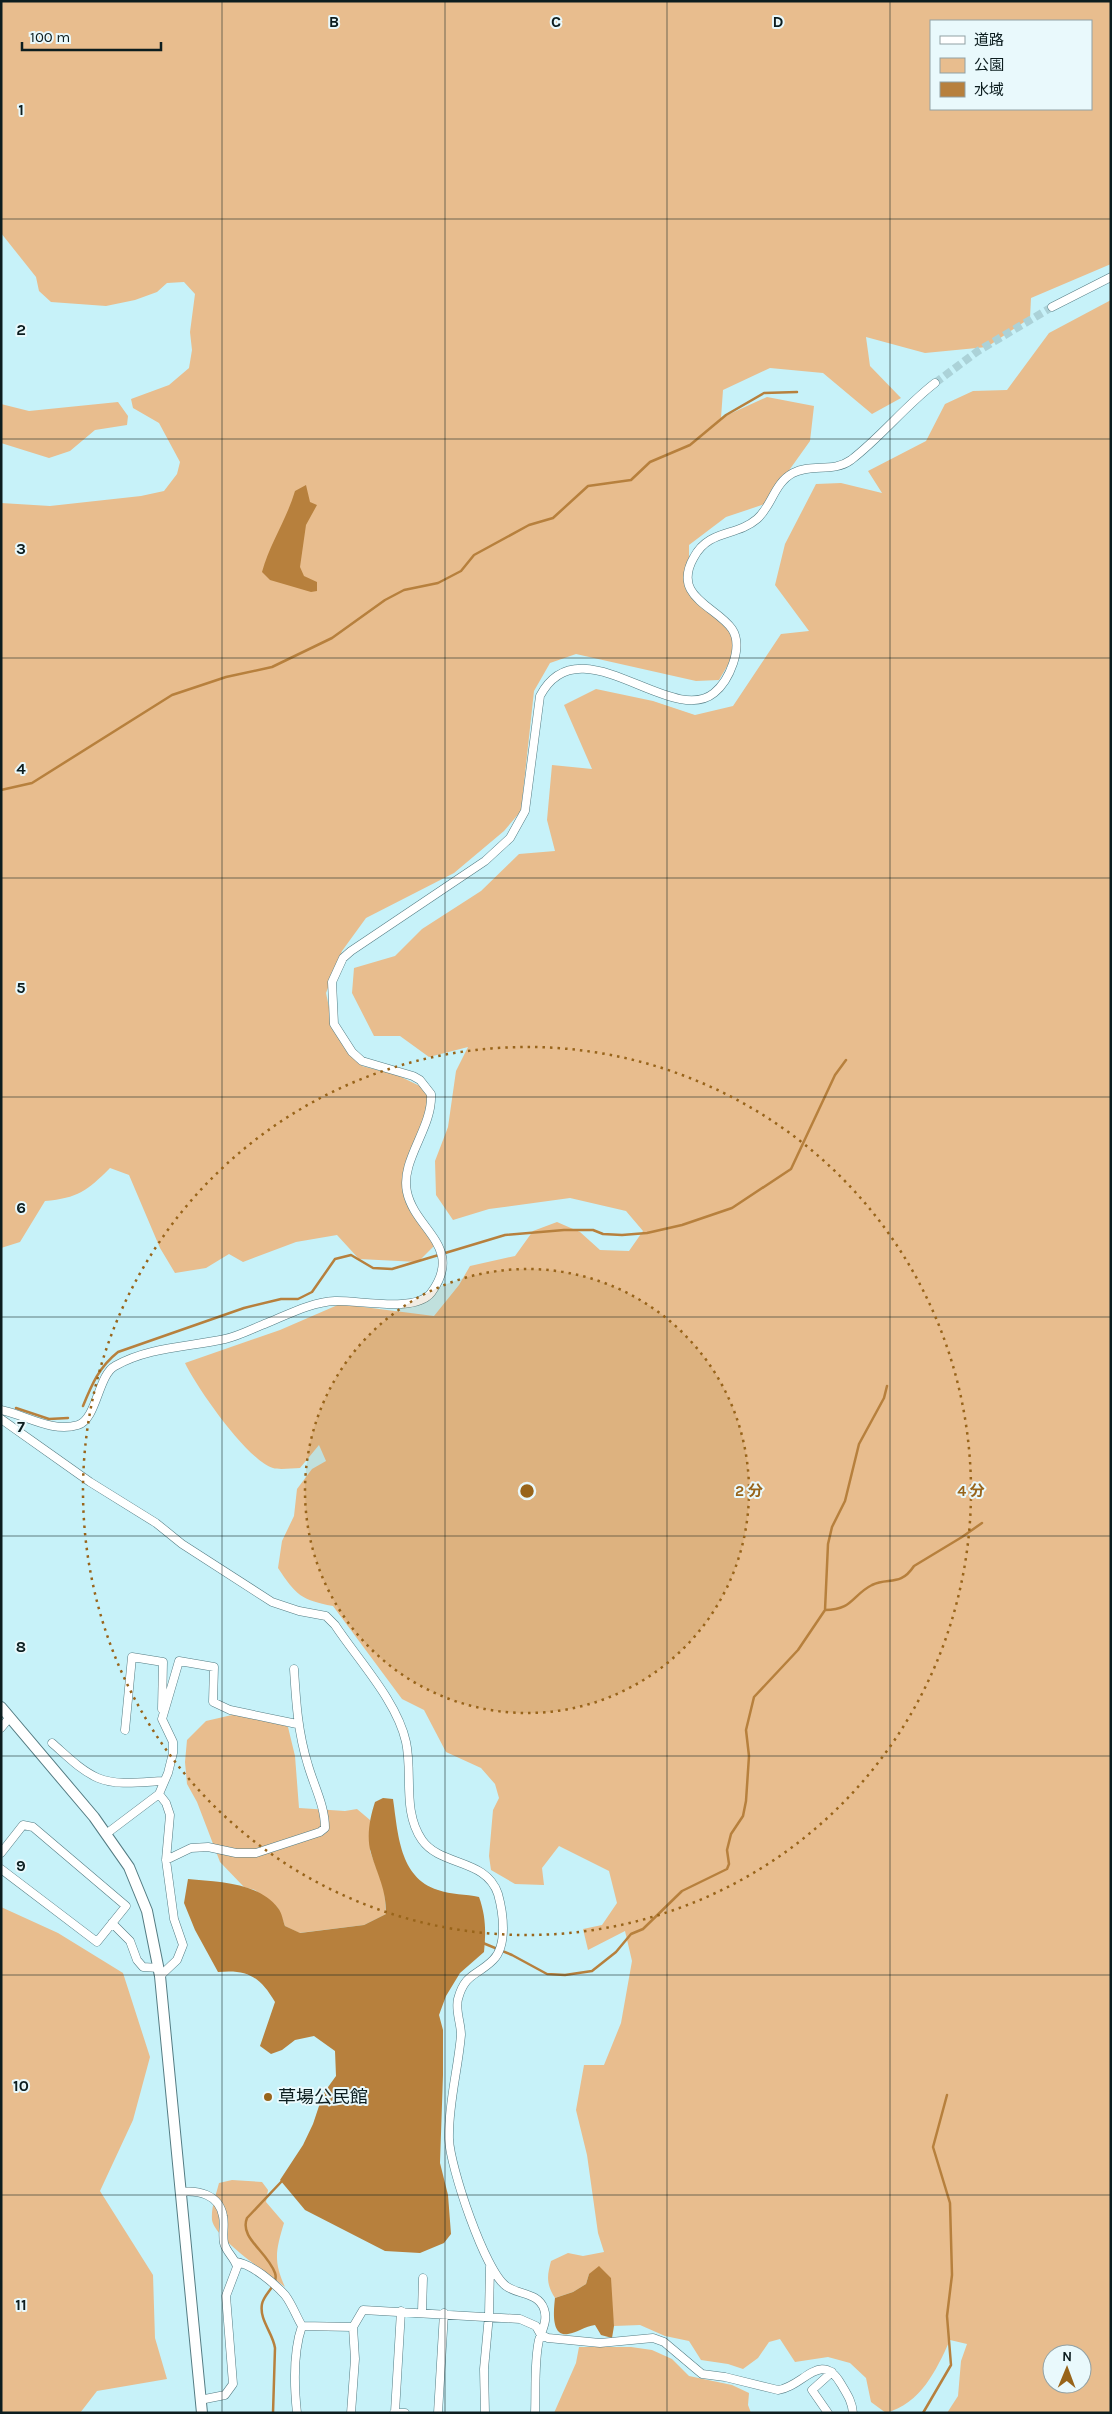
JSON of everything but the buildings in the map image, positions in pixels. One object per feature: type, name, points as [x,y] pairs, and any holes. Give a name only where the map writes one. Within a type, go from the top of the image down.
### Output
[{"type":"street","points":[[1052,307],[1111,277]]},
{"type":"street","points":[[1,1410],[47,1426],[75,1426],[81,1424],[94,1406],[103,1380],[112,1367],[137,1356],[227,1339],[316,1304],[335,1301],[408,1304],[428,1296],[441,1273],[442,1255],[439,1244],[412,1204],[407,1192],[407,1176],[430,1118],[432,1094],[420,1080],[413,1076],[362,1062],[339,1032],[334,1024],[331,993],[332,982],[343,958],[394,920],[485,861],[510,838],[525,811],[540,696],[546,684],[556,675],[567,669],[592,669],[687,700],[708,698],[716,692],[733,666],[736,653],[733,630],[721,617],[699,602],[692,592],[689,579],[693,557],[710,539],[748,526],[758,519],[765,511],[784,478],[801,469],[830,469],[851,460],[935,383]]},
{"type":"street","points":[[1,1419],[22,1432],[90,1482],[272,1602],[299,1611],[326,1616],[335,1625],[394,1710],[406,1742],[410,1802],[415,1824],[422,1840],[440,1855],[469,1864],[486,1876],[497,1892],[502,1943],[494,1959],[465,1981],[457,2001],[461,2033],[449,2140],[466,2211],[490,2266],[506,2286],[532,2296],[544,2307],[546,2319],[541,2335],[535,2413]]},
{"type":"street","points":[[106,1834],[159,1794],[168,1773],[173,1754],[172,1742],[162,1718],[163,1662],[132,1657],[126,1730]]},
{"type":"street","points":[[162,1718],[179,1661],[214,1667],[213,1702],[230,1710],[297,1724]]},
{"type":"street","points":[[166,1860],[191,1848],[208,1847],[236,1853],[256,1853],[320,1832],[325,1828],[325,1815],[308,1766],[297,1724],[294,1669]]},
{"type":"street","points":[[1,1707],[106,1834],[130,1867],[148,1911],[159,1972],[202,2413]]},
{"type":"street","points":[[1,1728],[10,1717]]},
{"type":"street","points":[[52,1743],[84,1770],[98,1778],[123,1782],[163,1781]]},
{"type":"street","points":[[112,1923],[130,1941],[137,1960],[143,1967],[159,1972],[178,1960],[183,1945],[174,1919],[166,1860],[170,1815],[166,1802],[159,1794]]},
{"type":"street","points":[[1,1853],[23,1825],[33,1827],[126,1906],[97,1942],[1,1869]]},
{"type":"street","points":[[180,2192],[204,2193],[217,2202],[223,2215],[223,2241],[237,2267],[226,2296],[233,2384],[225,2395],[200,2400]]},
{"type":"street","points":[[236,2262],[242,2263],[256,2271],[285,2295],[302,2326],[298,2338],[295,2392],[297,2413]]},
{"type":"street","points":[[485,2413],[484,2369],[489,2315],[490,2266]]},
{"type":"street","points":[[422,2312],[424,2278]]},
{"type":"street","points":[[351,2413],[355,2359],[354,2327],[363,2310],[489,2315],[520,2319],[536,2326],[541,2335],[548,2338],[600,2343],[653,2338],[664,2342],[702,2374],[725,2377],[778,2390],[786,2389],[819,2368],[827,2368],[832,2372],[852,2402],[853,2413]]},
{"type":"street","points":[[401,2311],[394,2412],[405,2413]]},
{"type":"street","points":[[438,2413],[444,2313]]},
{"type":"street","points":[[302,2326],[354,2327]]},
{"type":"street","points":[[828,2413],[812,2390],[832,2372]]},
{"type":"green space","points":[[1,1],[1111,1],[1111,264],[1031,298],[1030,318],[987,347],[925,353],[866,337],[870,366],[901,398],[872,414],[823,373],[770,368],[723,390],[721,418],[767,397],[814,406],[810,441],[765,504],[726,517],[689,545],[689,586],[732,634],[732,658],[719,680],[696,681],[576,654],[550,663],[534,691],[521,811],[504,831],[454,873],[366,918],[342,951],[326,993],[333,1026],[362,1066],[397,1075],[424,1088],[435,1105],[413,1163],[409,1186],[410,1195],[415,1207],[438,1242],[418,1262],[359,1259],[337,1235],[296,1242],[243,1262],[229,1254],[206,1268],[175,1273],[160,1248],[129,1175],[110,1168],[81,1192],[66,1198],[45,1201],[20,1242],[1,1248],[1,503],[50,506],[141,496],[164,491],[177,474],[180,462],[159,423],[133,408],[131,399],[169,385],[189,368],[192,350],[190,332],[195,294],[184,282],[167,283],[157,292],[135,300],[106,306],[51,302],[39,291],[36,277],[1,233]]},
{"type":"green space","points":[[1111,300],[1111,2413],[947,2413],[958,2396],[961,2361],[967,2344],[950,2340],[933,2374],[918,2394],[909,2402],[886,2413],[871,2402],[866,2378],[850,2363],[828,2357],[795,2362],[780,2339],[769,2342],[758,2358],[743,2369],[728,2364],[701,2360],[689,2341],[665,2336],[640,2325],[614,2326],[610,2302],[611,2286],[589,2274],[586,2284],[573,2292],[555,2298],[548,2280],[551,2261],[568,2253],[583,2256],[604,2252],[598,2233],[587,2155],[576,2110],[584,2065],[604,2065],[621,2023],[632,1961],[625,1931],[588,1950],[583,1929],[602,1925],[617,1903],[609,1871],[559,1846],[542,1868],[544,1885],[515,1884],[491,1870],[489,1856],[493,1810],[499,1798],[495,1784],[481,1768],[446,1752],[424,1710],[402,1699],[333,1606],[313,1601],[300,1595],[278,1568],[282,1541],[294,1516],[297,1489],[312,1469],[326,1461],[319,1445],[300,1468],[276,1469],[262,1462],[250,1452],[224,1422],[200,1389],[185,1363],[280,1330],[340,1304],[434,1316],[459,1285],[470,1266],[515,1256],[533,1231],[557,1222],[580,1232],[600,1250],[629,1251],[643,1231],[626,1211],[570,1198],[489,1209],[453,1220],[436,1195],[435,1161],[448,1127],[456,1071],[468,1047],[429,1057],[400,1036],[374,1036],[352,993],[354,968],[395,956],[422,929],[481,891],[519,854],[555,851],[547,820],[552,765],[592,769],[564,705],[596,689],[653,701],[695,715],[733,706],[781,634],[809,631],[775,585],[785,544],[816,484],[841,483],[882,493],[868,471],[926,441],[945,404],[973,391],[1007,390],[1049,333]]},
{"type":"green space","points":[[118,402],[128,416],[127,425],[95,430],[70,451],[49,458],[1,443],[1,404],[29,411]]},
{"type":"green space","points":[[259,1714],[288,1727],[295,1756],[299,1808],[345,1811],[357,1809],[370,1820],[370,1851],[384,1888],[386,1914],[364,1925],[299,1933],[285,1926],[278,1908],[255,1890],[244,1887],[220,1862],[197,1802],[187,1784],[185,1762],[187,1740],[206,1721],[232,1715]]},
{"type":"green space","points":[[1,1907],[58,1933],[123,1973],[150,2057],[133,2120],[100,2191],[153,2275],[155,2338],[167,2379],[97,2391],[80,2413],[1,2413]]},
{"type":"green space","points":[[232,2180],[262,2182],[268,2190],[266,2202],[284,2223],[279,2241],[277,2262],[285,2287],[232,2246],[215,2228],[212,2220],[212,2210],[219,2183]]},
{"type":"green space","points":[[579,2347],[631,2347],[652,2350],[672,2359],[689,2376],[732,2385],[749,2393],[748,2405],[751,2413],[554,2413],[576,2363]]},
{"type":"water","points":[[306,485],[310,502],[317,505],[306,525],[300,567],[304,576],[317,582],[317,591],[311,592],[270,580],[262,572],[295,491]]},
{"type":"water","points":[[383,1798],[393,1799],[399,1839],[408,1865],[415,1875],[425,1884],[438,1890],[479,1897],[485,1925],[484,1952],[460,1973],[446,1996],[439,2015],[443,2030],[440,2163],[448,2195],[451,2234],[444,2243],[420,2253],[385,2251],[305,2210],[280,2180],[303,2145],[313,2124],[323,2094],[336,2076],[335,2051],[314,2036],[295,2040],[282,2050],[271,2054],[260,2046],[275,2002],[264,1986],[252,1976],[237,1972],[218,1972],[195,1930],[184,1903],[188,1879],[237,1885],[260,1893],[270,1899],[278,1908],[285,1926],[300,1933],[364,1925],[386,1914],[383,1890],[371,1853],[369,1840],[370,1821],[375,1802]]},
{"type":"water","points":[[599,2266],[611,2278],[614,2326],[612,2338],[601,2335],[595,2325],[568,2334],[562,2334],[558,2331],[554,2321],[555,2298],[573,2292],[586,2284],[589,2274]]},
{"type":"waterway","points":[[1,790],[32,783],[172,695],[226,677],[272,667],[332,638],[385,600],[404,590],[438,583],[461,571],[474,555],[529,525],[553,518],[588,486],[631,480],[650,462],[690,445],[726,415],[764,393],[797,392]]},
{"type":"waterway","points":[[83,1406],[101,1370],[118,1352],[244,1308],[281,1299],[298,1299],[312,1292],[335,1259],[351,1255],[373,1268],[392,1269],[505,1235],[564,1230],[593,1230],[603,1234],[622,1235],[647,1233],[682,1225],[732,1208],[791,1169],[835,1075],[846,1060]]},
{"type":"waterway","points":[[825,1610],[828,1544],[832,1527],[845,1501],[859,1444],[884,1398],[887,1386]]},
{"type":"waterway","points":[[16,1408],[49,1419],[68,1418]]},
{"type":"waterway","points":[[483,1943],[512,1955],[547,1974],[565,1975],[592,1971],[616,1952],[631,1934],[643,1929],[682,1891],[727,1869],[729,1864],[727,1850],[731,1834],[743,1816],[746,1801],[749,1756],[746,1730],[754,1697],[798,1650],[825,1610],[841,1608],[847,1605],[872,1585],[904,1577],[914,1566],[982,1523]]},
{"type":"waterway","points":[[923,2413],[951,2365],[947,2316],[952,2275],[950,2203],[933,2147],[947,2095]]},
{"type":"waterway","points":[[273,2413],[275,2348],[262,2316],[262,2304],[276,2277],[271,2265],[250,2238],[246,2225],[247,2218],[282,2181]]},
{"type":"tunnel","points":[[935,383],[978,351],[1052,307]]},
{"type":"place","name":"草場公民館","points":[[268,2097]]}]
